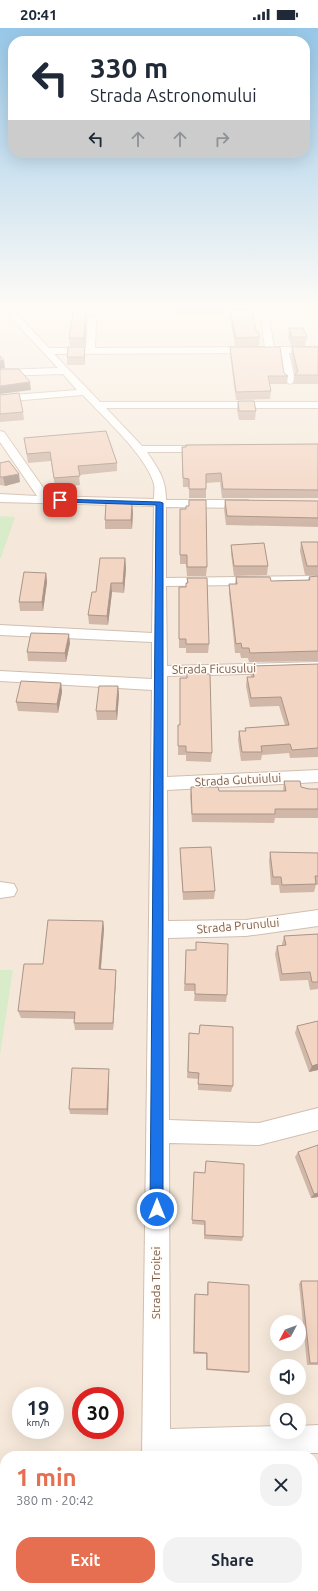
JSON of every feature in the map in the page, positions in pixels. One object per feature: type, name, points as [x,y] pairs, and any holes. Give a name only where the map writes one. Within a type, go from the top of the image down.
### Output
[{"type":"street","name":"Strada Troiței","points":[[72,379],[139,449],[160,485],[156,1449]]},
{"type":"street","points":[[0,399],[84,392]]},
{"type":"street","points":[[96,405],[318,405]]},
{"type":"street","points":[[1,437],[46,500]]},
{"type":"street","points":[[139,449],[217,448]]},
{"type":"street","points":[[0,498],[160,503],[262,504]]},
{"type":"street","points":[[159,582],[318,580]]},
{"type":"street","points":[[0,630],[159,638]]},
{"type":"street","name":"Strada Ficusului","points":[[0,676],[159,678],[318,667]]},
{"type":"street","name":"Strada Gutuiului","points":[[158,784],[318,776]]},
{"type":"street","name":"Strada Prunului","points":[[158,930],[246,928],[318,918]]},
{"type":"street","points":[[157,1131],[259,1134],[318,1119]]},
{"type":"street","points":[[156,1449],[318,1439]]},
{"type":"shaded area","points":[[0,379],[318,379],[318,1451],[0,1451]]},
{"type":"green space","points":[[0,516],[15,517],[1,558],[0,558]]},
{"type":"green space","points":[[0,970],[13,970],[0,1055]]},
{"type":"building","points":[[0,379],[27,379],[30,382],[0,386]]},
{"type":"building","points":[[234,379],[269,379],[271,391],[236,392]]},
{"type":"building","points":[[19,393],[23,412],[0,414],[0,395]]},
{"type":"building","points":[[238,401],[254,401],[256,411],[239,411]]},
{"type":"building","points":[[106,431],[117,463],[78,466],[80,476],[54,478],[50,452],[27,454],[24,438]]},
{"type":"building","points":[[318,444],[318,490],[223,489],[221,473],[206,474],[206,489],[189,489],[189,479],[183,478],[182,447],[186,447],[186,445]]},
{"type":"building","points":[[9,461],[19,474],[0,477],[0,463]]},
{"type":"building","points":[[189,500],[206,500],[207,567],[187,567],[187,555],[180,555],[180,509],[186,509],[186,506],[189,506]]},
{"type":"building","points":[[225,500],[318,501],[318,518],[227,516]]},
{"type":"building","points":[[106,503],[132,503],[131,520],[105,520]]},
{"type":"building","points":[[301,542],[318,542],[318,566],[307,566]]},
{"type":"building","points":[[264,543],[268,566],[234,566],[231,545]]},
{"type":"building","points":[[100,558],[125,558],[123,583],[111,583],[107,616],[88,615],[92,592],[96,592]]},
{"type":"building","points":[[24,572],[46,573],[42,602],[19,602]]},
{"type":"building","points":[[318,576],[318,651],[250,653],[249,648],[242,648],[241,643],[236,644],[229,584],[237,584],[236,577],[270,577],[271,581],[310,580],[309,577]]},
{"type":"building","points":[[187,578],[207,578],[209,644],[186,644],[186,639],[179,639],[179,587],[186,587],[186,583],[188,583]]},
{"type":"building","points":[[31,633],[69,634],[65,653],[27,652]]},
{"type":"building","points":[[318,664],[318,748],[292,750],[290,744],[261,746],[262,752],[242,752],[239,731],[246,731],[245,728],[289,725],[281,697],[251,698],[247,677],[254,677],[252,666]]},
{"type":"building","points":[[187,673],[210,674],[212,753],[186,752],[186,746],[178,746],[178,725],[180,725],[180,678],[187,678]]},
{"type":"building","points":[[21,681],[61,683],[57,704],[16,702]]},
{"type":"building","points":[[99,686],[118,686],[116,711],[96,711]]},
{"type":"building","points":[[284,781],[300,781],[301,787],[318,789],[318,809],[275,809],[275,814],[192,814],[191,787],[218,787],[219,791],[286,791]]},
{"type":"building","points":[[211,847],[215,891],[183,892],[180,848]]},
{"type":"building","points":[[270,852],[318,853],[318,876],[315,876],[316,884],[282,885],[281,877],[273,877]]},
{"type":"building","points":[[48,920],[103,921],[99,969],[116,970],[113,1023],[74,1023],[75,1012],[18,1011],[24,964],[43,964]]},
{"type":"building","points":[[318,934],[318,982],[312,982],[310,972],[282,974],[277,946],[286,945],[284,936]]},
{"type":"building","points":[[196,942],[228,944],[227,995],[195,994],[195,984],[185,984],[186,950],[196,950]]},
{"type":"building","points":[[318,1021],[318,1064],[312,1066],[297,1026]]},
{"type":"building","points":[[200,1025],[233,1027],[233,1086],[198,1084],[199,1073],[188,1072],[189,1033],[199,1034]]},
{"type":"building","points":[[72,1068],[109,1069],[107,1109],[69,1109]]},
{"type":"building","points":[[318,1145],[318,1193],[314,1194],[298,1152]]},
{"type":"building","points":[[206,1161],[244,1164],[243,1237],[205,1235],[205,1221],[192,1220],[194,1172],[205,1173]]},
{"type":"building","points":[[301,1281],[318,1281],[318,1363],[310,1363],[306,1315],[305,1315]]},
{"type":"building","points":[[208,1282],[249,1285],[249,1372],[207,1369],[207,1353],[194,1352],[195,1294],[208,1295]]},
{"type":"route","points":[[60,500],[160,503],[158,660],[157,1209]]}]
